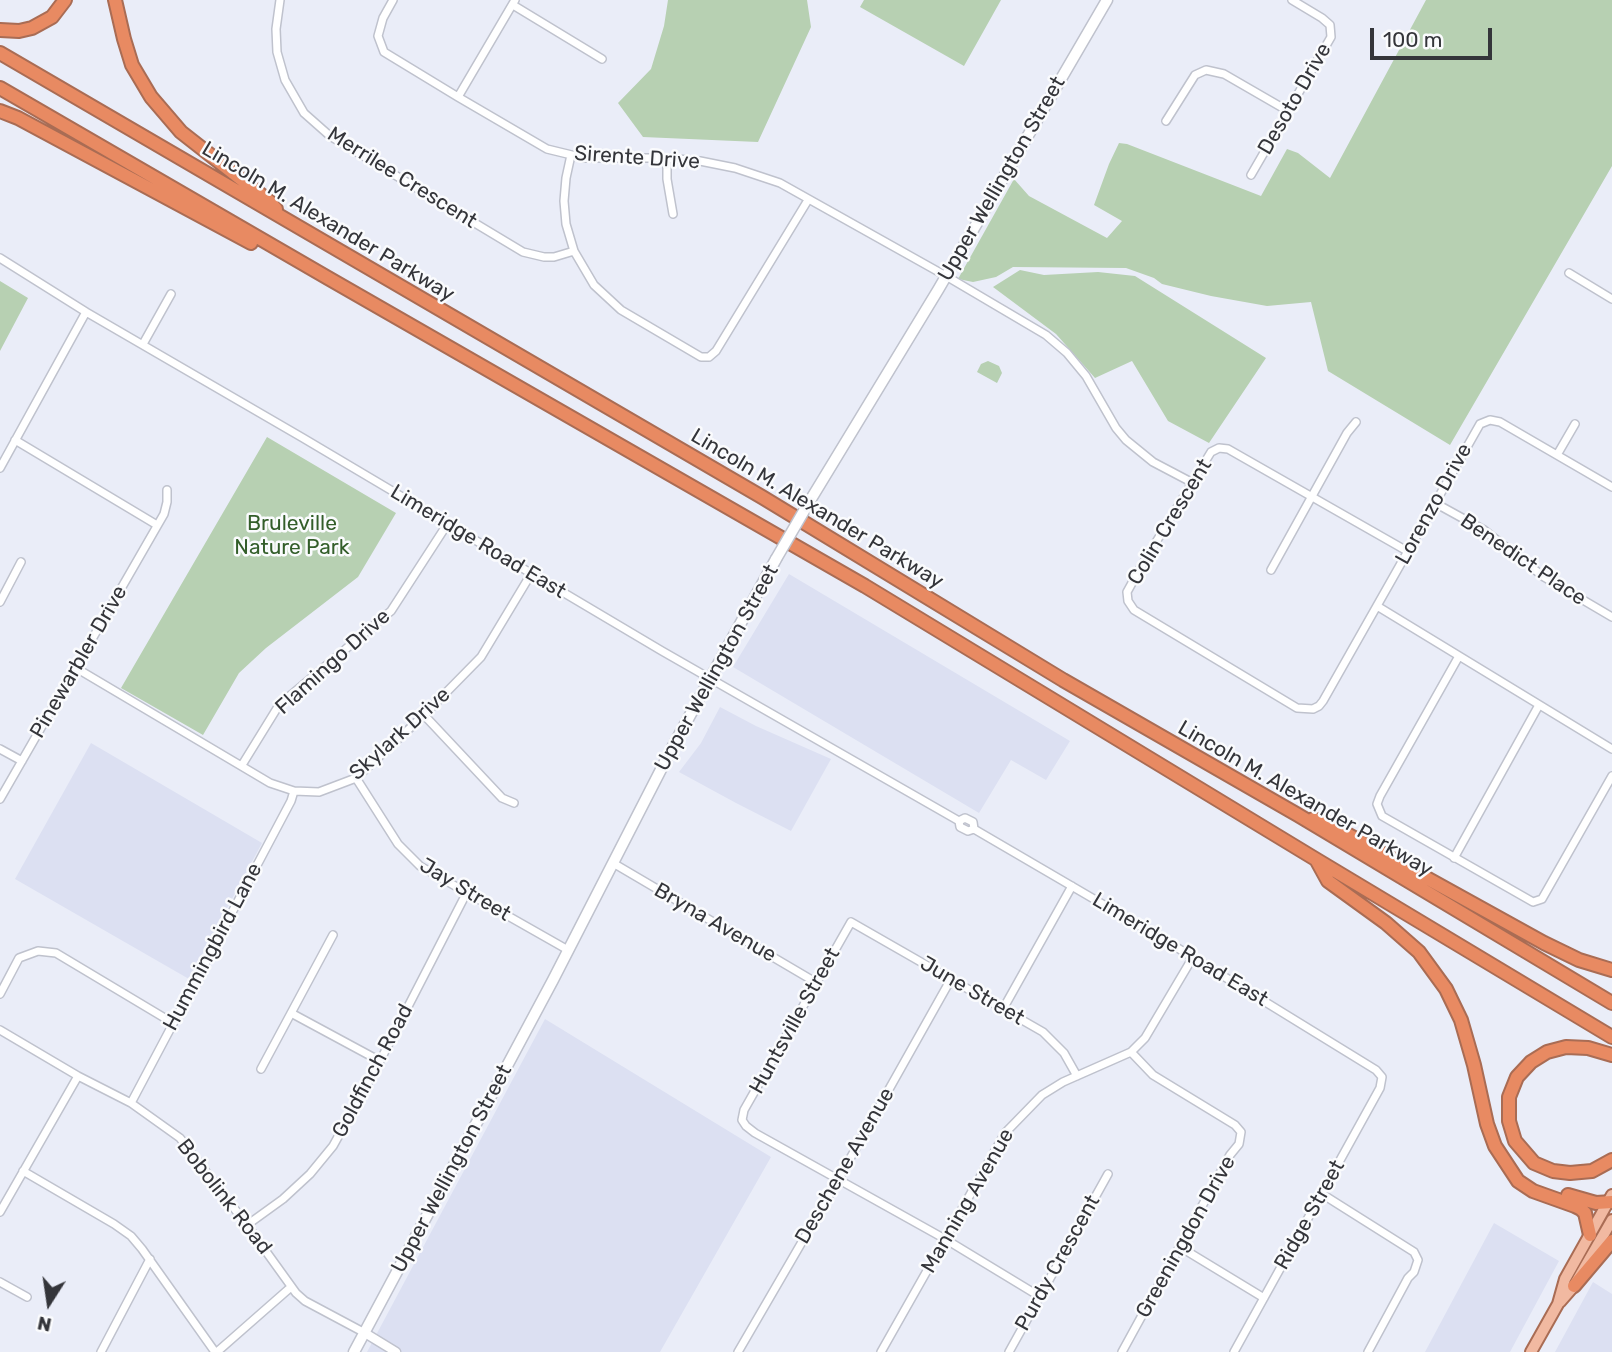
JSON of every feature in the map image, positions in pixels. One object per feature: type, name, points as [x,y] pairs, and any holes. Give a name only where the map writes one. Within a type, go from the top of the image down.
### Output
[{"type":"highway","points":[[0,30],[19,31],[32,28],[52,17],[65,0]]},
{"type":"highway","points":[[115,0],[132,65],[150,97],[181,132],[269,201],[286,221]]},
{"type":"highway","name":"Lincoln M. Alexander Parkway","points":[[0,53],[750,490],[1063,680],[1612,1003]]},
{"type":"highway","name":"Lincoln M. Alexander Parkway","points":[[0,88],[865,586],[1612,1038]]},
{"type":"highway","points":[[0,111],[18,118],[301,270],[328,278]]},
{"type":"highway","points":[[1298,816],[1327,823],[1544,943],[1579,960],[1612,970]]},
{"type":"highway","points":[[1317,860],[1328,880],[1386,923],[1419,952],[1447,989],[1465,1031],[1487,1124],[1495,1146],[1518,1181],[1533,1191],[1581,1209],[1585,1213],[1590,1235]]},
{"type":"highway","points":[[1612,1055],[1588,1048],[1566,1046],[1547,1052],[1531,1062],[1517,1077],[1509,1097],[1509,1121],[1515,1141],[1534,1163],[1553,1171],[1592,1171],[1612,1160]]},
{"type":"highway","points":[[1507,1166],[1543,1188],[1579,1199],[1597,1202],[1611,1200]]},
{"type":"highway","points":[[1574,1286],[1612,1241]]},
{"type":"main road","name":"Upper Wellington Street","points":[[354,1352],[672,748],[776,559],[875,396],[1107,0]]},
{"type":"main road","points":[[1558,1304],[1565,1279],[1611,1200]]},
{"type":"main road","points":[[1531,1352],[1558,1304],[1574,1286],[1612,1220]]},
{"type":"street","name":"Merrilee Crescent","points":[[280,0],[276,29],[277,52],[285,80],[303,113],[330,136],[523,252],[554,257],[574,251]]},
{"type":"street","name":"Sirente Drive","points":[[393,0],[383,18],[378,36],[384,52],[547,149],[601,159],[700,160],[780,183],[1046,335],[1068,352],[1126,440],[1153,462],[1191,482]]},
{"type":"street","name":"Desoto Drive","points":[[1251,175],[1331,37],[1330,26],[1322,18],[1292,0]]},
{"type":"street","points":[[458,97],[514,2],[602,59]]},
{"type":"street","points":[[1166,121],[1195,75],[1206,70],[1224,74],[1288,111]]},
{"type":"street","points":[[571,155],[564,201],[566,224],[574,251],[594,285],[621,310],[701,357],[716,351],[808,200]]},
{"type":"street","points":[[667,158],[667,179],[673,214]]},
{"type":"street","name":"Limeridge Road East","points":[[0,258],[86,312],[531,574],[959,821],[960,827],[968,831],[974,829],[1192,957],[1376,1070],[1382,1077]]},
{"type":"street","points":[[1569,272],[1612,299]]},
{"type":"street","points":[[143,344],[171,294]]},
{"type":"street","points":[[0,468],[86,312]]},
{"type":"street","name":"Lorenzo Drive","points":[[1309,710],[1323,701],[1477,428],[1485,421],[1500,422],[1612,487]]},
{"type":"street","points":[[1271,570],[1347,433],[1356,422]]},
{"type":"street","points":[[1557,455],[1575,424]]},
{"type":"street","points":[[15,440],[157,525]]},
{"type":"street","name":"Colin Crescent","points":[[1309,710],[1297,708],[1134,610],[1128,601],[1127,592],[1191,482],[1211,452],[1219,448],[1228,449],[1407,551]]},
{"type":"street","name":"Pinewarbler Drive","points":[[0,799],[163,514],[167,490]]},
{"type":"street","name":"Benedict Place","points":[[1435,503],[1485,530],[1544,577],[1612,617]]},
{"type":"street","name":"Flamingo Drive","points":[[242,765],[279,705],[391,611],[448,523]]},
{"type":"street","points":[[0,602],[21,562]]},
{"type":"street","name":"Skylark Drive","points":[[76,668],[270,783],[294,791],[319,792],[356,778],[481,657],[531,574]]},
{"type":"street","points":[[1377,606],[1612,749]]},
{"type":"street","points":[[1460,656],[1380,796],[1377,804],[1382,816],[1533,902],[1542,899],[1612,776]]},
{"type":"street","points":[[1454,858],[1539,705]]},
{"type":"street","points":[[424,715],[502,799],[514,803]]},
{"type":"street","points":[[0,748],[22,761]]},
{"type":"street","name":"Jay Street","points":[[356,778],[398,844],[420,866],[568,950]]},
{"type":"street","name":"Hummingbird Lane","points":[[131,1103],[294,791]]},
{"type":"street","name":"Bryna Avenue","points":[[613,863],[817,983]]},
{"type":"street","points":[[1003,1010],[1072,886]]},
{"type":"street","name":"Goldfinch Road","points":[[247,1225],[283,1199],[310,1174],[333,1146],[467,892]]},
{"type":"street","name":"Huntsville Street","points":[[838,1180],[755,1133],[742,1120],[744,1110],[851,922]]},
{"type":"street","name":"June Street","points":[[851,922],[1031,1025],[1049,1038],[1064,1054],[1077,1076]]},
{"type":"street","points":[[261,1069],[333,935]]},
{"type":"street","points":[[0,994],[19,958],[38,951],[56,953],[173,1023]]},
{"type":"street","name":"Manning Avenue","points":[[880,1352],[1005,1133],[1042,1095],[1063,1082],[1131,1052],[1145,1038],[1192,957]]},
{"type":"street","name":"Deschene Avenue","points":[[738,1352],[951,979]]},
{"type":"street","points":[[291,1013],[380,1061]]},
{"type":"street","name":"Bobolink Road","points":[[0,1030],[131,1103],[180,1138],[291,1287],[305,1301],[365,1333]]},
{"type":"street","name":"Greeningdon Drive","points":[[1122,1352],[1238,1144],[1241,1132],[1153,1075],[1131,1052]]},
{"type":"street","points":[[0,1212],[79,1076]]},
{"type":"street","name":"Ridge Street","points":[[1234,1352],[1380,1088],[1382,1077]]},
{"type":"street","points":[[23,1171],[131,1237],[150,1259],[216,1352],[291,1287]]},
{"type":"street","name":"Purdy Crescent","points":[[1009,1352],[1108,1174]]},
{"type":"street","points":[[838,1180],[945,1239],[1040,1296]]},
{"type":"street","points":[[1322,1194],[1414,1252],[1418,1260],[1414,1272],[1408,1278],[1368,1352]]},
{"type":"street","points":[[1180,1247],[1264,1298]]},
{"type":"street","points":[[101,1352],[150,1259]]},
{"type":"street","points":[[0,1282],[27,1297]]},
{"type":"street","points":[[365,1333],[396,1352]]},
{"type":"shaded area","points":[[789,574],[1070,741],[1046,780],[1011,760],[979,813],[733,667]]},
{"type":"shaded area","points":[[720,707],[831,759],[791,831],[679,772],[701,743]]},
{"type":"shaded area","points":[[91,743],[262,843],[189,979],[15,879]]},
{"type":"shaded area","points":[[545,1019],[771,1157],[660,1352],[367,1352]]},
{"type":"shaded area","points":[[1494,1223],[1559,1261],[1510,1352],[1425,1352]]},
{"type":"shaded area","points":[[1593,1282],[1612,1294],[1612,1352],[1555,1352]]},
{"type":"green space","points":[[668,0],[807,0],[811,27],[758,142],[643,137],[618,103],[651,69],[664,26]]},
{"type":"green space","points":[[864,0],[1001,0],[964,66],[860,7]]},
{"type":"green space","points":[[1426,0],[1612,0],[1612,166],[1450,445],[1328,371],[1311,302],[1267,306],[1211,296],[1162,284],[1154,278],[1126,268],[1013,267],[996,277],[973,282],[958,279],[1014,179],[1029,196],[1107,238],[1122,221],[1094,205],[1119,143],[1261,196],[1287,149],[1298,153],[1330,178]]},
{"type":"green space","points":[[1020,270],[1044,275],[1098,272],[1135,276],[1266,358],[1209,443],[1168,421],[1132,361],[1095,378],[1056,334],[993,287]]},
{"type":"green space","points":[[0,281],[28,298],[0,351]]},
{"type":"green space","points":[[988,361],[999,366],[1002,373],[997,383],[977,372],[981,364]]},
{"type":"green space","name":"Bruleville Nature Park","points":[[267,437],[396,513],[358,577],[266,648],[239,673],[203,735],[121,688]]}]
